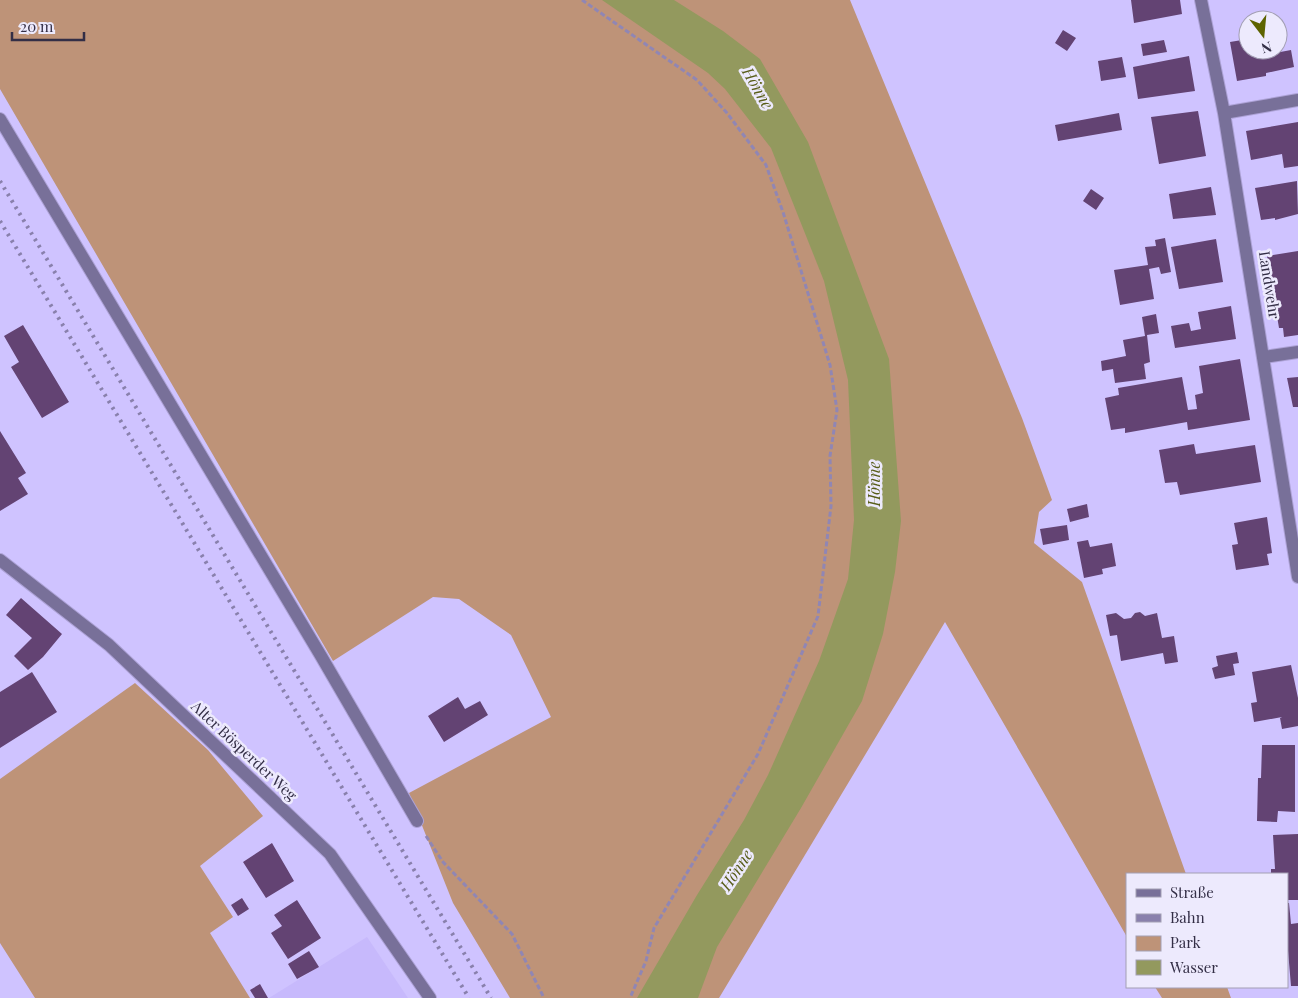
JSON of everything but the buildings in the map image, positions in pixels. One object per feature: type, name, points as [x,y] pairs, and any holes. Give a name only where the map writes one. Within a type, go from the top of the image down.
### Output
[{"type":"street","name":"Landwehr","points":[[1201,0],[1224,113],[1298,577]]},
{"type":"street","points":[[1224,113],[1298,100]]},
{"type":"street","points":[[0,119],[321,656],[417,821]]},
{"type":"street","points":[[1264,357],[1298,352]]},
{"type":"street","name":"Alter Bösperder Weg","points":[[0,560],[109,645],[330,854],[430,998]]},
{"type":"path","points":[[582,0],[697,80],[727,113],[766,165],[784,212],[830,364],[837,410],[830,456],[830,506],[818,616],[758,754],[654,928],[646,961],[630,998]]},
{"type":"path","points":[[417,821],[443,862],[512,934],[544,998]]},
{"type":"shaded area","points":[[367,937],[408,998],[269,998]]},
{"type":"green space","points":[[0,0],[850,0],[1022,418],[1052,500],[1039,512],[1034,543],[1082,582],[1186,873],[1126,873],[1126,935],[945,622],[719,998],[510,998],[453,903],[409,793],[551,717],[511,635],[459,599],[433,597],[333,661],[0,89]]},
{"type":"green space","points":[[135,683],[208,750],[263,816],[200,866],[233,917],[210,933],[250,998],[35,998],[0,943],[0,779]]},
{"type":"green space","points":[[1156,988],[1227,988],[1231,998],[1162,998]]},
{"type":"water","name":"Hönne","points":[[602,0],[674,0],[723,31],[760,59],[808,142],[889,359],[901,521],[895,572],[883,634],[862,701],[801,808],[717,947],[698,998],[637,998],[697,895],[744,820],[768,775],[819,661],[848,579],[854,520],[848,380],[824,281],[771,148],[725,89],[708,73]]},
{"type":"railway","points":[[0,181],[491,998]]},
{"type":"railway","points":[[0,221],[469,998]]}]
